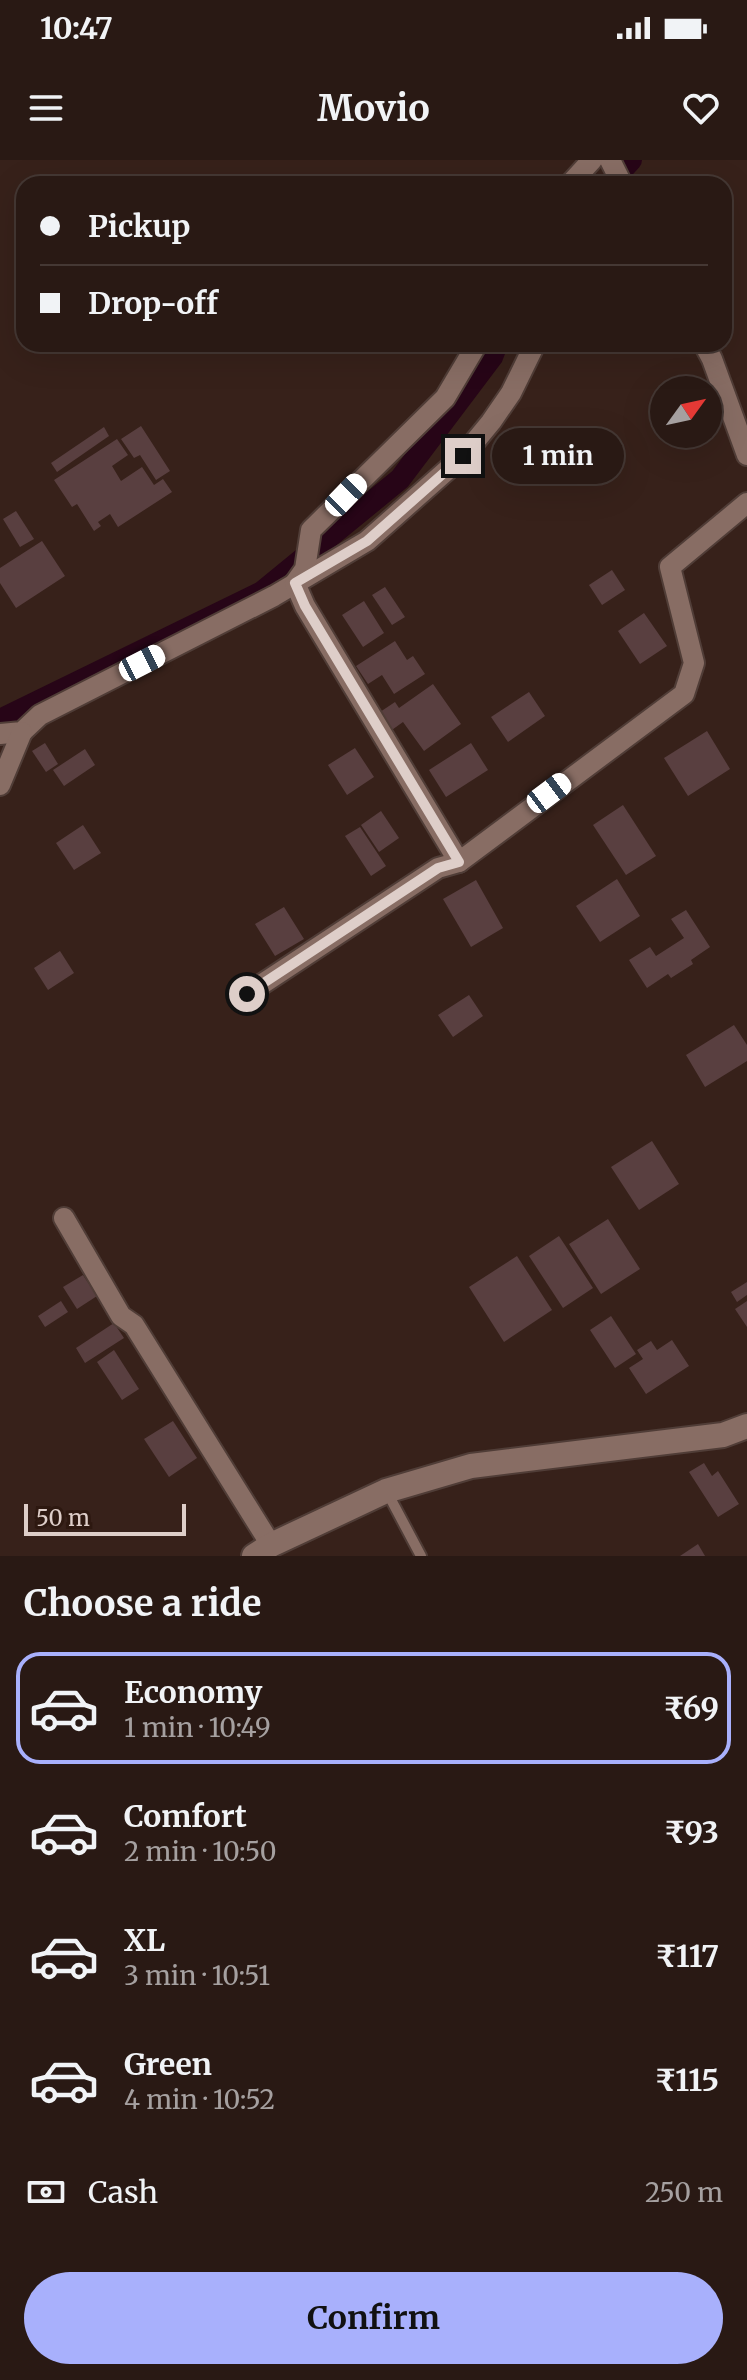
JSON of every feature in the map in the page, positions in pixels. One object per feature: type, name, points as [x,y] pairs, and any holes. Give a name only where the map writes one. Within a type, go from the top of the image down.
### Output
[{"type":"main road","points":[[263,1550],[386,1491],[471,1466],[723,1435],[747,1426]]},
{"type":"street","points":[[577,176],[592,160]]},
{"type":"street","points":[[459,862],[305,606],[300,576],[311,530],[445,398],[472,352]]},
{"type":"street","points":[[0,785],[22,732],[40,715],[367,541],[463,456],[511,393],[531,352]]},
{"type":"street","points":[[708,352],[747,455]]},
{"type":"street","points":[[247,994],[438,868],[459,862],[684,694],[694,663],[670,567],[747,503]]},
{"type":"street","points":[[0,734],[22,732]]},
{"type":"street","points":[[64,1218],[121,1316],[134,1325],[263,1550]]},
{"type":"lane","points":[[386,1491],[421,1556]]},
{"type":"building","points":[[141,426],[170,471],[156,480],[140,455],[134,458],[121,439]]},
{"type":"building","points":[[104,427],[109,436],[57,472],[51,463]]},
{"type":"building","points":[[117,439],[128,455],[112,466],[121,481],[142,467],[154,485],[163,479],[172,492],[118,527],[110,514],[98,522],[101,526],[94,531],[77,504],[72,507],[54,480]]},
{"type":"building","points":[[16,511],[34,539],[20,547],[3,519]]},
{"type":"building","points":[[42,541],[65,576],[16,608],[0,583],[0,568]]},
{"type":"building","points":[[612,570],[625,590],[602,605],[589,585]]},
{"type":"building","points":[[385,587],[405,617],[392,625],[372,595]]},
{"type":"building","points":[[364,601],[384,633],[363,647],[342,615]]},
{"type":"building","points":[[644,613],[667,646],[640,664],[618,631]]},
{"type":"building","points":[[395,641],[407,660],[413,656],[425,674],[394,694],[382,675],[368,684],[356,666]]},
{"type":"building","points":[[433,684],[461,724],[424,751],[403,722],[389,732],[377,714],[395,702],[399,708]]},
{"type":"building","points":[[529,692],[545,716],[508,742],[491,717]]},
{"type":"building","points":[[707,731],[730,769],[688,796],[664,758]]},
{"type":"building","points":[[45,743],[58,764],[46,772],[32,751]]},
{"type":"building","points":[[471,743],[488,770],[446,797],[429,770]]},
{"type":"building","points":[[355,748],[374,777],[347,795],[328,765]]},
{"type":"building","points":[[85,749],[95,765],[64,786],[53,770]]},
{"type":"building","points":[[623,805],[656,856],[626,875],[593,825]]},
{"type":"building","points":[[381,811],[399,838],[379,852],[361,825]]},
{"type":"building","points":[[83,825],[101,853],[74,870],[56,843]]},
{"type":"building","points":[[360,827],[386,866],[371,876],[345,836]]},
{"type":"building","points":[[617,879],[640,916],[600,942],[576,906]]},
{"type":"building","points":[[476,880],[503,928],[471,947],[443,899]]},
{"type":"building","points":[[284,907],[304,939],[275,956],[255,924]]},
{"type":"building","points":[[686,910],[710,947],[691,960],[693,964],[671,978],[668,974],[647,988],[629,960],[650,947],[656,956],[684,938],[671,919]]},
{"type":"building","points":[[60,951],[74,973],[48,990],[34,968]]},
{"type":"building","points":[[469,995],[483,1016],[453,1037],[438,1015]]},
{"type":"building","points":[[734,1025],[747,1045],[747,1061],[705,1087],[686,1055]]},
{"type":"building","points":[[652,1141],[679,1184],[639,1210],[611,1167]]},
{"type":"building","points":[[608,1219],[640,1269],[601,1294],[569,1244]]},
{"type":"building","points":[[559,1236],[593,1288],[563,1308],[529,1256]]},
{"type":"building","points":[[517,1256],[552,1310],[504,1342],[469,1287]]},
{"type":"building","points":[[83,1275],[97,1296],[77,1309],[63,1287]]},
{"type":"building","points":[[747,1282],[747,1295],[737,1302],[731,1292]]},
{"type":"building","points":[[61,1301],[68,1312],[45,1327],[38,1316]]},
{"type":"building","points":[[747,1301],[747,1327],[735,1309]]},
{"type":"building","points":[[611,1316],[636,1354],[615,1368],[590,1330]]},
{"type":"building","points":[[114,1323],[124,1338],[85,1363],[76,1348]]},
{"type":"building","points":[[672,1340],[689,1366],[646,1394],[629,1368],[643,1359],[637,1350],[651,1341],[657,1350]]},
{"type":"building","points":[[114,1350],[139,1389],[122,1400],[97,1362]]},
{"type":"building","points":[[173,1421],[197,1458],[169,1477],[144,1439]]},
{"type":"building","points":[[704,1463],[712,1476],[718,1471],[739,1504],[718,1517],[689,1472]]},
{"type":"building","points":[[698,1544],[705,1556],[680,1556]]},
{"type":"waterway","points":[[616,176],[631,160]]},
{"type":"waterway","points":[[0,720],[262,592],[400,479],[494,352]]},
{"type":"route","points":[[247,994],[438,868],[459,862],[305,606],[295,583],[367,541],[463,456]]}]
